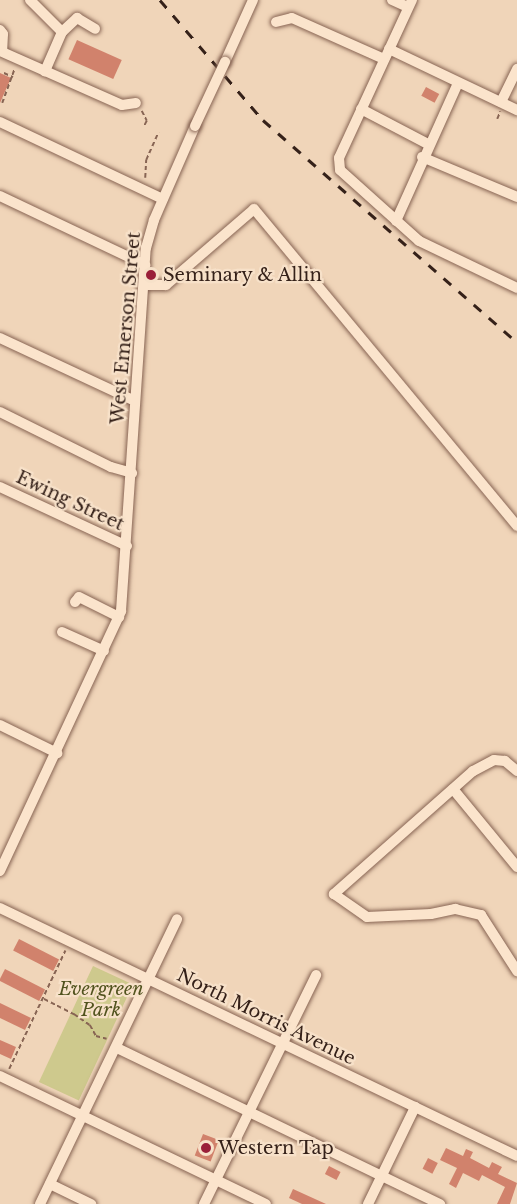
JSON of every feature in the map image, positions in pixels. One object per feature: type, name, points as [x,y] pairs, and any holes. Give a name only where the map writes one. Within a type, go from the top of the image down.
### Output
[{"type":"street","points":[[30,0],[62,32]]},
{"type":"street","name":"West Emerson Street","points":[[0,871],[119,617],[127,546],[135,400],[149,234],[195,126],[253,0]]},
{"type":"street","points":[[392,0],[410,4],[339,158],[340,170],[419,241],[517,288]]},
{"type":"street","points":[[45,71],[62,32],[76,18],[95,29]]},
{"type":"street","points":[[276,22],[292,18],[458,82],[501,107],[517,110]]},
{"type":"street","points":[[0,30],[3,34],[1,51],[122,105],[136,103]]},
{"type":"street","points":[[501,107],[517,69]]},
{"type":"street","points":[[396,221],[422,157],[458,82]]},
{"type":"street","points":[[362,109],[428,144]]},
{"type":"street","points":[[0,122],[163,199]]},
{"type":"street","points":[[422,157],[517,197]]},
{"type":"street","points":[[0,196],[145,265]]},
{"type":"street","points":[[144,285],[165,285],[254,209],[517,526]]},
{"type":"street","points":[[0,338],[135,400]]},
{"type":"street","points":[[0,412],[111,467],[132,473]]},
{"type":"street","name":"Ewing Street","points":[[0,487],[127,546]]},
{"type":"street","points":[[75,602],[80,597],[119,617]]},
{"type":"street","points":[[62,632],[106,647]]},
{"type":"street","points":[[0,725],[57,753]]},
{"type":"street","points":[[517,771],[505,761],[494,760],[472,771],[334,894],[367,917],[455,909],[481,915],[517,971]]},
{"type":"street","points":[[453,789],[517,867]]},
{"type":"street","name":"North Morris Avenue","points":[[0,908],[517,1156]]},
{"type":"street","points":[[40,1204],[150,980],[177,919]]},
{"type":"street","points":[[204,1204],[316,975]]},
{"type":"street","points":[[117,1048],[440,1204]]},
{"type":"street","points":[[4,1072],[83,1116],[266,1204]]},
{"type":"street","points":[[368,1204],[415,1107]]},
{"type":"street","points":[[50,1184],[91,1204]]},
{"type":"path","points":[[2,102],[17,64]]},
{"type":"path","points":[[4,73],[13,77]]},
{"type":"path","points":[[136,103],[147,121],[144,127]]},
{"type":"path","points":[[497,119],[501,107]]},
{"type":"path","points":[[144,186],[146,160],[158,133]]},
{"type":"path","points":[[4,1072],[43,999],[65,951]]},
{"type":"path","points":[[43,999],[74,1014],[90,1025],[96,1036],[107,1040]]},
{"type":"green space","name":"Evergreen Park","points":[[93,966],[133,985],[79,1101],[39,1082]]},
{"type":"building","points":[[77,40],[122,60],[113,79],[68,59]]},
{"type":"building","points":[[0,73],[11,78],[0,103]]},
{"type":"building","points":[[426,87],[439,94],[435,103],[421,96]]},
{"type":"building","points":[[19,939],[59,959],[53,971],[13,951]]},
{"type":"building","points":[[5,969],[45,989],[39,1001],[0,981]]},
{"type":"building","points":[[0,1003],[31,1018],[25,1030],[0,1018]]},
{"type":"building","points":[[0,1040],[16,1047],[11,1059],[0,1054]]},
{"type":"building","name":"Western Tap","points":[[203,1134],[219,1140],[211,1162],[195,1155]]},
{"type":"building","points":[[446,1148],[463,1156],[466,1149],[473,1152],[470,1158],[489,1168],[492,1162],[502,1167],[498,1174],[517,1183],[510,1204],[497,1204],[505,1187],[482,1175],[479,1181],[463,1173],[456,1188],[449,1184],[457,1168],[440,1160]]},
{"type":"building","points":[[428,1158],[438,1163],[432,1174],[423,1169]]},
{"type":"building","points":[[329,1166],[341,1172],[336,1180],[325,1174]]},
{"type":"building","points":[[293,1189],[326,1204],[302,1204],[289,1198]]},
{"type":"railway","points":[[160,0],[263,120],[517,342]]},
{"type":"place","name":"Seminary & Allin","points":[[151,275]]},
{"type":"place","name":"Western Tap","points":[[206,1148]]}]
